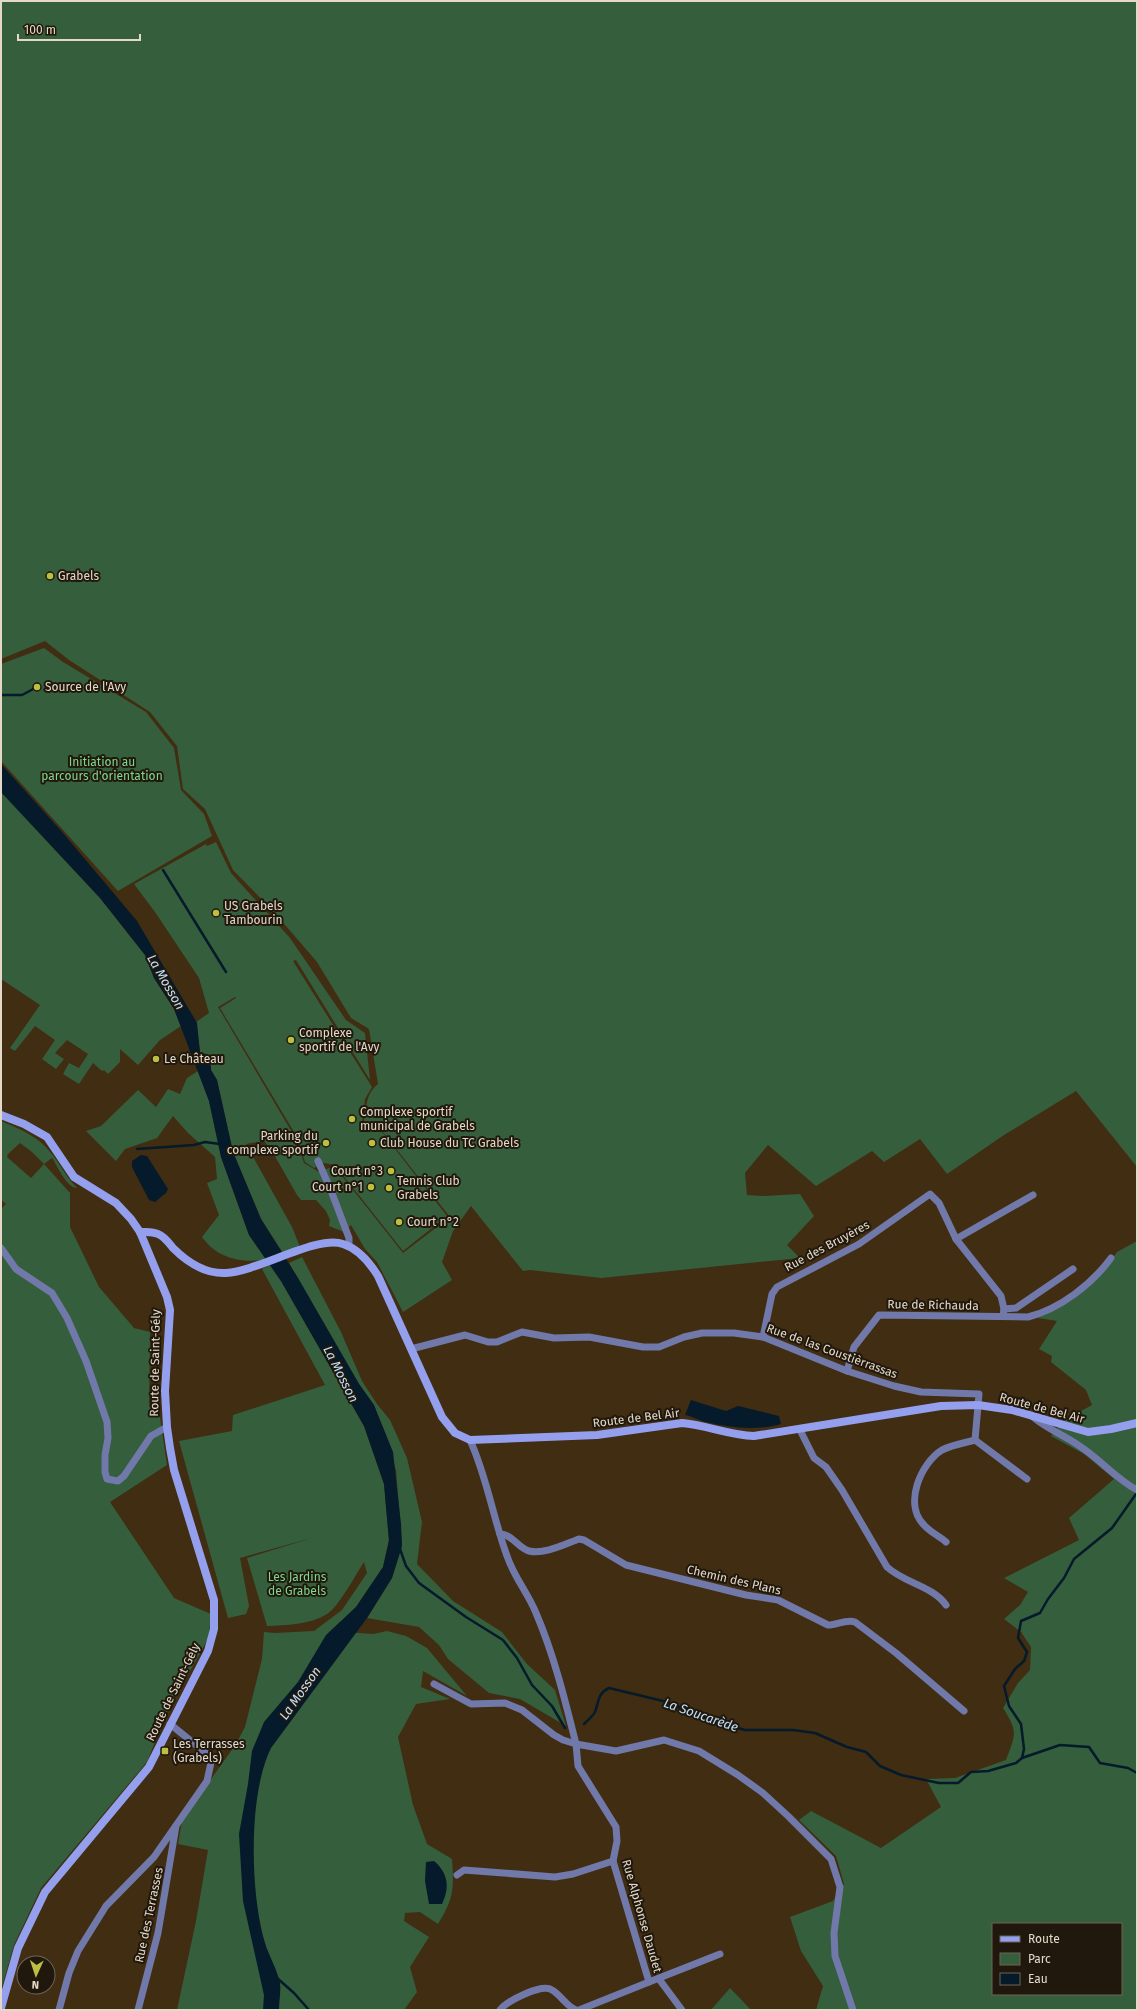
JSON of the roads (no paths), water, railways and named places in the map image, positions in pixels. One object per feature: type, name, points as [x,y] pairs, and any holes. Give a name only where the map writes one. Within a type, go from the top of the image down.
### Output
[{"type":"street","name":"Route de Saint-Gély","points":[[1,1116],[24,1124],[47,1138],[74,1177],[116,1203],[131,1219],[140,1232],[167,1297],[170,1310],[166,1374],[166,1427],[174,1470],[214,1600],[214,1629],[208,1651],[149,1767],[45,1892],[18,1948],[1,2008]]},
{"type":"street","points":[[318,1161],[346,1231],[345,1245]]},
{"type":"street","name":"Rue des Bruyères","points":[[763,1337],[772,1294],[777,1287],[859,1244],[930,1194],[940,1203],[956,1239]]},
{"type":"street","points":[[1003,1316],[1004,1308],[1001,1296],[956,1239],[1033,1195]]},
{"type":"street","points":[[140,1232],[158,1234],[187,1260],[203,1269],[224,1273],[252,1268],[314,1246],[328,1243],[345,1245],[364,1258],[378,1276],[436,1405],[450,1429],[460,1436],[470,1440]]},
{"type":"street","points":[[1,1248],[16,1269],[52,1293],[67,1318],[86,1361],[107,1422],[108,1438],[105,1455],[105,1472],[107,1479],[118,1481],[124,1476],[151,1436],[166,1427]]},
{"type":"street","name":"Rue de Richauda","points":[[847,1371],[854,1347],[879,1316],[1028,1317],[1041,1314],[1080,1290],[1101,1272],[1111,1258]]},
{"type":"street","points":[[1004,1308],[1016,1308],[1073,1269]]},
{"type":"street","name":"Rue de las Coustièrrassas","points":[[410,1349],[465,1335],[488,1342],[497,1342],[522,1332],[554,1338],[589,1337],[642,1347],[659,1347],[684,1337],[702,1333],[734,1332],[763,1337],[847,1371],[894,1386],[921,1392],[979,1394],[978,1405]]},
{"type":"street","points":[[975,1440],[978,1405]]},
{"type":"street","name":"Route de Bel Air","points":[[470,1440],[596,1435],[682,1423],[694,1424],[735,1435],[754,1436],[800,1430],[941,1406],[978,1405],[1012,1410],[1088,1432],[1111,1430],[1137,1423]]},
{"type":"street","points":[[1032,1416],[1049,1430],[1078,1445],[1126,1484],[1137,1490]]},
{"type":"street","points":[[800,1430],[814,1458],[826,1468],[842,1490],[887,1567],[894,1573],[936,1595],[946,1605]]},
{"type":"street","name":"Rue Alphonse Daudet","points":[[470,1440],[479,1459],[507,1558],[520,1586],[535,1611],[552,1653],[576,1744],[578,1766],[616,1827],[617,1841],[613,1861],[649,1982],[579,2010]]},
{"type":"street","points":[[946,1542],[923,1525],[916,1510],[915,1499],[917,1487],[925,1468],[933,1458],[954,1445],[975,1440],[1028,1479]]},
{"type":"street","name":"Chemin des Plans","points":[[500,1534],[505,1534],[529,1551],[543,1550],[579,1539],[584,1540],[626,1565],[746,1595],[778,1600],[828,1625],[834,1625],[850,1620],[855,1622],[896,1653],[964,1711]]},
{"type":"street","points":[[434,1684],[471,1704],[505,1703],[522,1710],[554,1735],[563,1740],[576,1744],[616,1751],[664,1740],[699,1751],[751,1784],[788,1816],[831,1860],[840,1886],[834,1932],[835,1956],[853,2010]]},
{"type":"street","name":"Rue des Terrasses","points":[[59,2010],[69,1973],[78,1951],[106,1906],[154,1858],[207,1781],[212,1758],[170,1724]]},
{"type":"street","name":"Rue des Terrasses","points":[[138,2010],[158,1933],[176,1824]]},
{"type":"street","points":[[457,1875],[464,1870],[555,1877],[574,1874],[613,1861]]},
{"type":"street","points":[[649,1982],[720,1954]]},
{"type":"street","points":[[659,1979],[682,2010]]},
{"type":"street","points":[[500,2010],[503,2006],[531,1991],[544,1987],[552,1989],[571,2008],[576,2010]]},
{"type":"water","name":"La Mosson","points":[[1,764],[63,833],[137,921],[197,1023],[200,1052],[210,1056],[211,1070],[217,1080],[233,1152],[261,1219],[298,1278],[359,1384],[374,1405],[393,1452],[402,1546],[392,1578],[367,1618],[271,1748],[258,1791],[254,1844],[256,1898],[265,1943],[280,1983],[279,2010],[263,2010],[264,1995],[243,1901],[239,1834],[252,1751],[264,1722],[298,1682],[326,1635],[356,1607],[383,1567],[389,1541],[384,1484],[364,1426],[281,1281],[249,1235],[221,1157],[209,1101],[174,1009],[154,978],[145,955],[100,898],[1,792]]},
{"type":"water","points":[[141,1155],[147,1156],[168,1189],[166,1193],[155,1202],[149,1200],[132,1167],[132,1161]]},
{"type":"water","points":[[691,1400],[726,1411],[738,1406],[779,1416],[781,1424],[744,1428],[706,1422],[685,1415]]},
{"type":"water","points":[[434,1861],[445,1875],[447,1886],[445,1898],[442,1904],[429,1904],[425,1881],[426,1862]]},
{"type":"waterway","points":[[1,695],[22,695],[37,687]]},
{"type":"waterway","points":[[163,870],[226,972]]},
{"type":"waterway","points":[[137,1149],[194,1145],[205,1142],[220,1144]]},
{"type":"waterway","name":"La Soucarède","points":[[584,1724],[595,1712],[598,1701],[603,1692],[609,1688],[663,1701],[723,1724],[745,1730],[793,1730],[815,1733],[847,1747],[866,1752],[880,1766],[901,1775],[939,1783],[958,1783],[971,1772],[988,1771],[1016,1763],[1022,1758],[1024,1749],[1021,1724],[1009,1706],[1004,1686],[1015,1669],[1024,1661],[1027,1652],[1018,1638],[1021,1621],[1040,1613],[1048,1599],[1064,1578],[1074,1559],[1112,1528],[1136,1494]]},
{"type":"waterway","points":[[400,1549],[406,1566],[419,1583],[466,1617],[503,1640],[517,1658],[532,1685],[552,1706],[565,1728]]},
{"type":"waterway","points":[[1022,1758],[1060,1745],[1089,1747],[1100,1763],[1128,1768],[1137,1773]]},
{"type":"waterway","points":[[277,1978],[294,1993],[309,2010]]},
{"type":"place","name":"Grabels","points":[[50,576]]},
{"type":"place","name":"Source de l'Avy","points":[[37,687]]},
{"type":"place","name":"US Grabels Tambourin","points":[[216,913]]},
{"type":"place","name":"Complexe sportif de l'Avy","points":[[291,1040]]},
{"type":"place","name":"Le Château","points":[[156,1059]]},
{"type":"place","name":"Complexe sportif municipal de Grabels","points":[[352,1119]]},
{"type":"place","name":"Parking du complexe sportif","points":[[326,1143]]},
{"type":"place","name":"Club House du TC Grabels","points":[[372,1143]]},
{"type":"place","name":"Court n°3","points":[[391,1171]]},
{"type":"place","name":"Court n°1","points":[[371,1187]]},
{"type":"place","name":"Tennis Club Grabels","points":[[389,1188]]},
{"type":"place","name":"Court n°2","points":[[399,1222]]},
{"type":"place","name":"Les Terrasses (Grabels)","points":[[165,1751]]},
{"type":"park label","name":"Initiation au parcours d'orientation","points":[[102,769]]},
{"type":"park label","name":"Les Jardins de Grabels","points":[[297,1584]]}]
